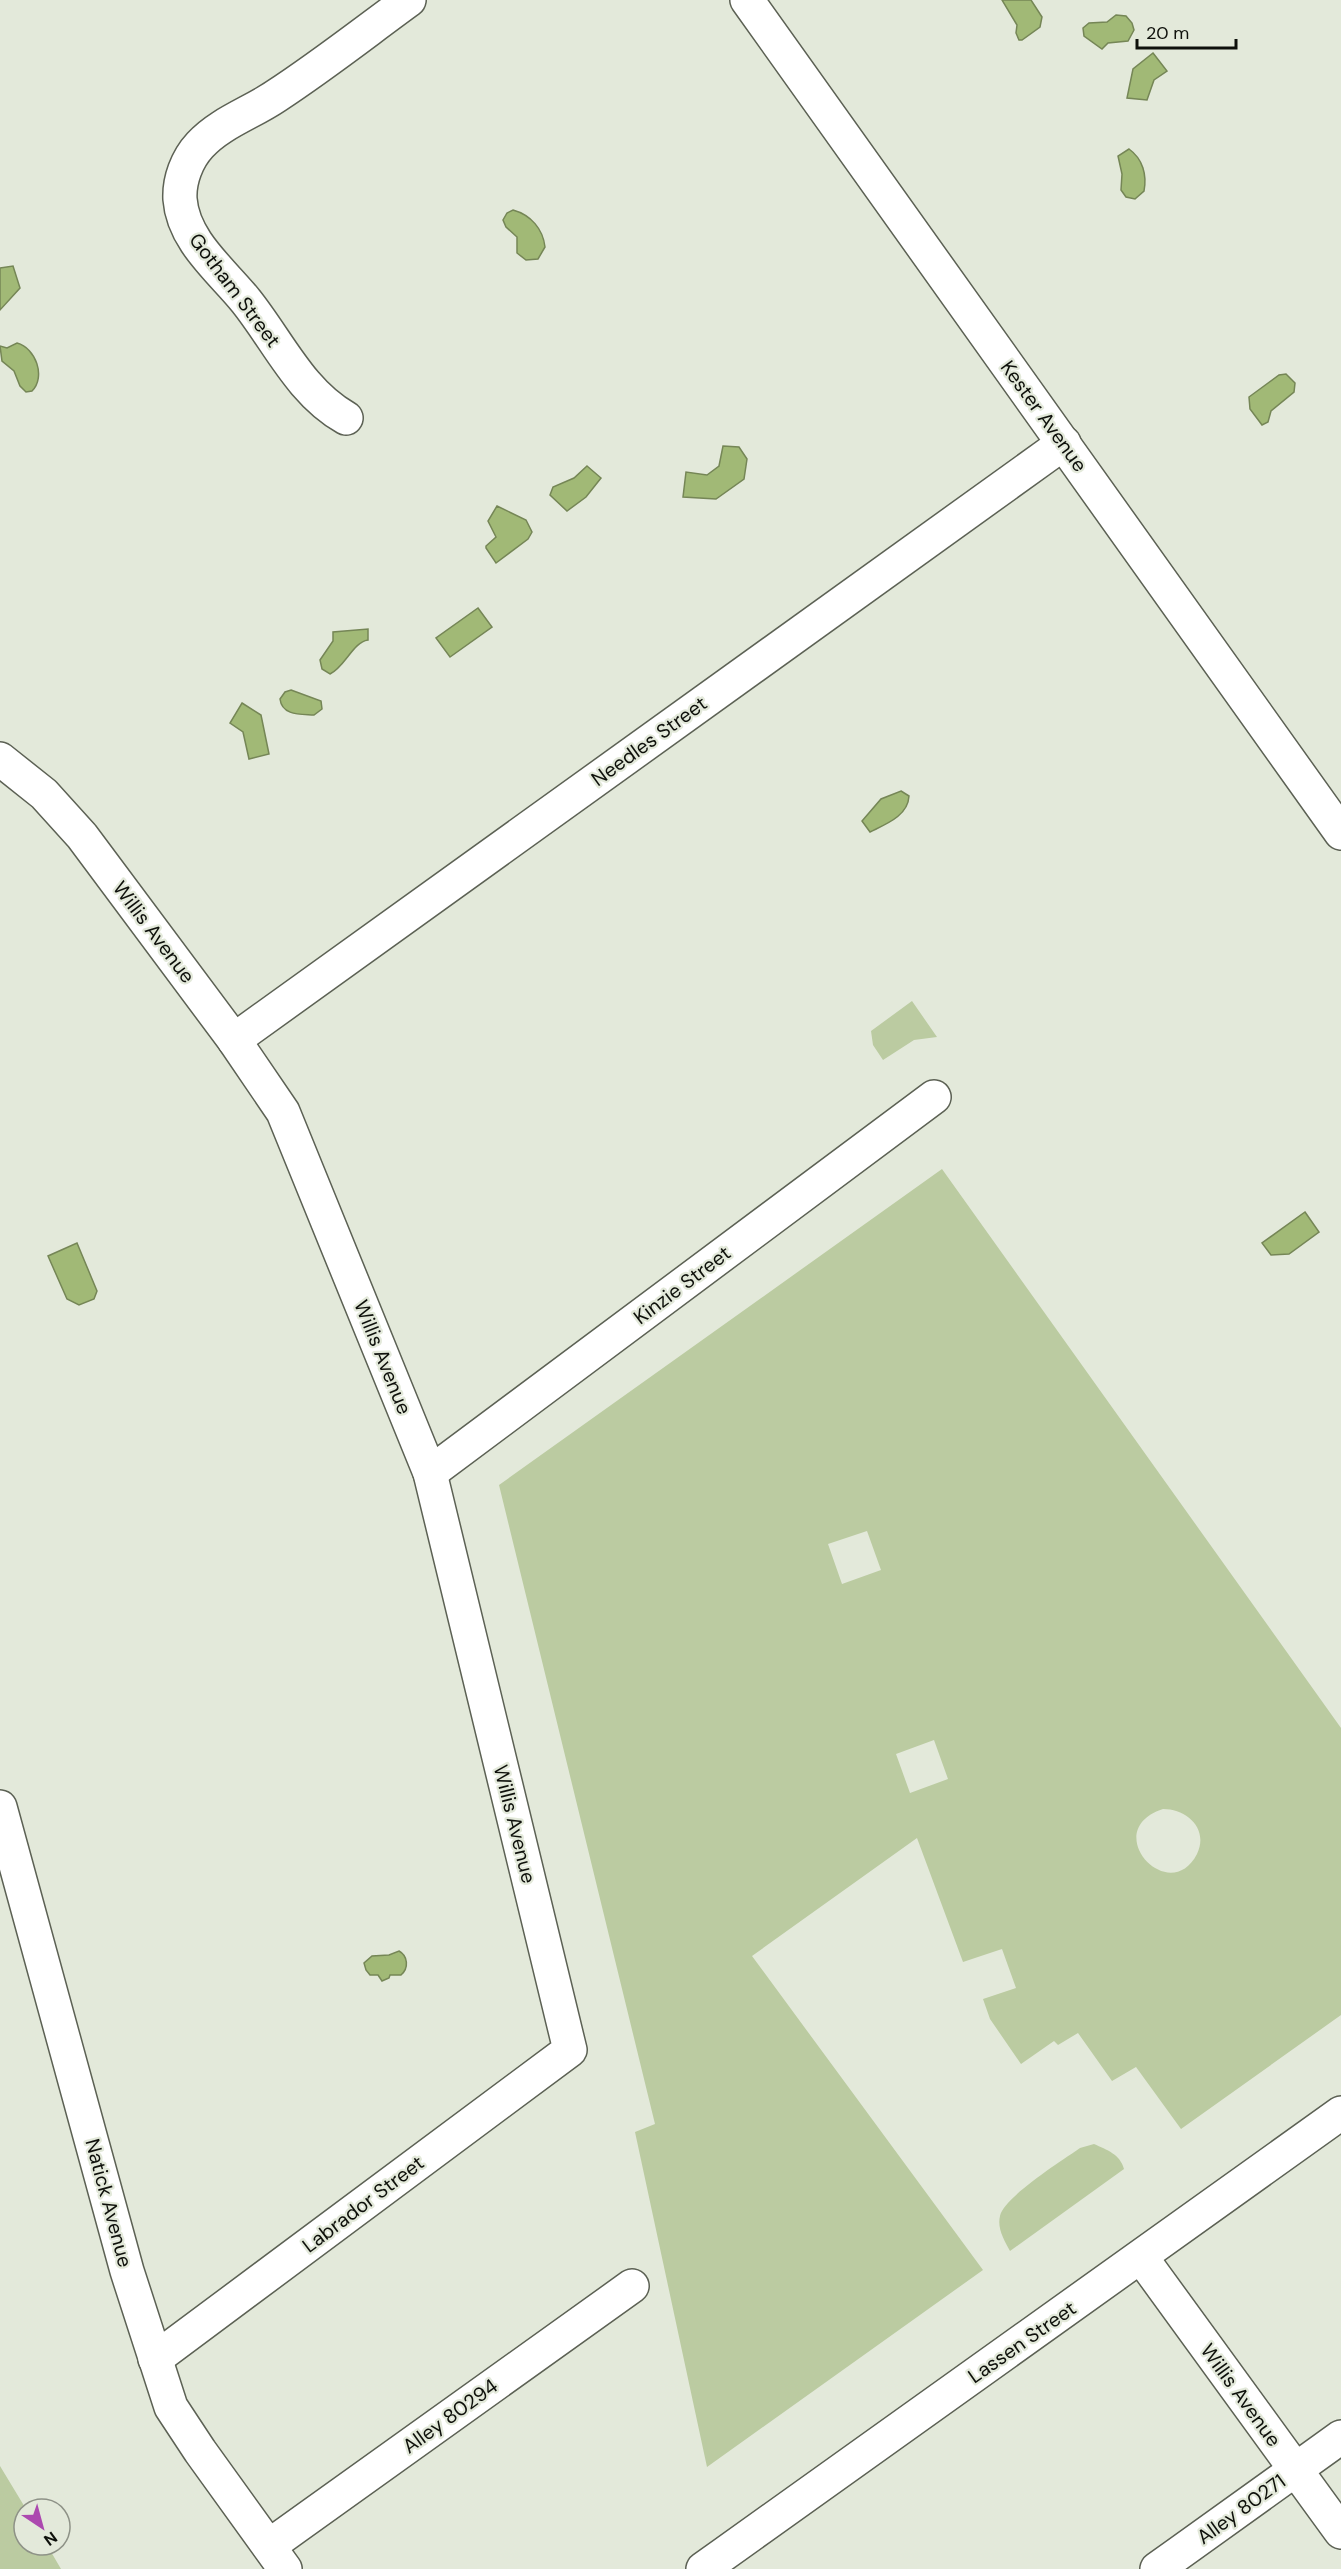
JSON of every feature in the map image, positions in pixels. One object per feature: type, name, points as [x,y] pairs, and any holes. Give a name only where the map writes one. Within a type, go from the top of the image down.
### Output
[{"type":"street","name":"Gotham Street","points":[[346,418],[332,410],[310,390],[247,302],[212,264],[194,238],[182,211],[180,185],[190,158],[211,134],[277,96],[409,0]]},
{"type":"street","name":"Kester Avenue","points":[[747,0],[1341,833]]},
{"type":"street","name":"Needles Street","points":[[234,1040],[1064,443]]},
{"type":"street","name":"Willis Avenue","points":[[0,759],[44,795],[82,836],[234,1040],[283,1112],[430,1473],[570,2050]]},
{"type":"street","name":"Kinzie Street","points":[[430,1473],[934,1097]]},
{"type":"street","name":"Natick Avenue","points":[[0,1807],[127,2271],[171,2407],[277,2558]]},
{"type":"street","name":"Labrador Street","points":[[155,2359],[570,2050]]},
{"type":"street","name":"Lassen Street","points":[[703,2569],[1341,2113]]},
{"type":"street","name":"Willis Avenue","points":[[1141,2257],[1341,2532]]},
{"type":"street","name":"Alley 80294","points":[[277,2558],[632,2286]]},
{"type":"street","name":"Alley 80271","points":[[1157,2569],[1341,2437]]},
{"type":"shaded area","points":[[1002,0],[1031,0],[1042,17],[1040,27],[1019,40],[1016,33],[1017,25]]},
{"type":"shaded area","points":[[1116,15],[1126,16],[1132,23],[1134,30],[1128,41],[1108,43],[1102,49],[1084,36],[1083,28],[1089,23],[1107,22]]},
{"type":"shaded area","points":[[1153,53],[1167,71],[1154,80],[1147,100],[1127,98],[1133,69]]},
{"type":"shaded area","points":[[1129,149],[1141,162],[1145,179],[1144,191],[1135,199],[1126,197],[1121,190],[1122,174],[1118,156]]},
{"type":"shaded area","points":[[513,210],[531,219],[542,234],[545,247],[538,259],[526,260],[517,253],[517,237],[506,227],[503,220],[507,213]]},
{"type":"shaded area","points":[[13,266],[20,288],[0,310],[0,268]]},
{"type":"shaded area","points":[[17,343],[29,351],[37,364],[38,378],[32,391],[26,392],[20,386],[14,371],[2,361],[0,346],[7,348]]},
{"type":"shaded area","points":[[1286,374],[1295,383],[1294,392],[1271,411],[1268,422],[1262,425],[1250,409],[1249,397],[1279,375]]},
{"type":"shaded area","points":[[723,446],[739,447],[747,459],[744,479],[716,499],[683,497],[686,472],[707,475],[719,466]]},
{"type":"shaded area","points":[[587,466],[601,478],[586,497],[567,511],[550,495],[553,487],[574,478]]},
{"type":"shaded area","points":[[497,506],[526,520],[532,532],[528,539],[496,563],[486,546],[496,537],[488,521]]},
{"type":"shaded area","points":[[478,608],[492,627],[450,657],[436,638]]},
{"type":"shaded area","points":[[368,629],[368,640],[358,645],[335,671],[330,674],[322,669],[320,660],[333,641],[333,632]]},
{"type":"shaded area","points":[[291,690],[321,701],[322,709],[314,715],[298,714],[284,709],[280,699],[285,692]]},
{"type":"shaded area","points":[[242,703],[261,715],[269,754],[249,759],[243,732],[230,723]]},
{"type":"shaded area","points":[[901,791],[909,796],[905,809],[883,826],[870,832],[862,821],[881,799]]},
{"type":"shaded area","points":[[912,1001],[937,1037],[914,1040],[883,1060],[873,1045],[871,1031]]},
{"type":"shaded area","points":[[942,1169],[1341,1728],[1341,2015],[1181,2129],[1136,2067],[1112,2081],[1078,2033],[1058,2045],[1054,2041],[1021,2064],[990,2019],[983,1999],[1016,1988],[1002,1949],[963,1962],[917,1838],[752,1956],[983,2270],[707,2467],[635,2132],[655,2124],[499,1485]],"holes":[[[867,1531],[881,1570],[842,1584],[828,1544]],[[934,1740],[948,1779],[910,1793],[896,1754]],[[1163,1809],[1180,1813],[1194,1822],[1200,1836],[1200,1845],[1197,1854],[1185,1868],[1171,1873],[1157,1869],[1145,1860],[1138,1847],[1137,1832],[1145,1819]]]},
{"type":"shaded area","points":[[1305,1212],[1319,1232],[1289,1254],[1271,1255],[1262,1243]]},
{"type":"shaded area","points":[[77,1243],[97,1291],[94,1299],[79,1305],[67,1299],[48,1256]]},
{"type":"shaded area","points":[[399,1951],[406,1962],[401,1975],[390,1975],[382,1981],[378,1975],[370,1975],[366,1970],[364,1963],[372,1956],[389,1955]]},
{"type":"shaded area","points":[[1094,2144],[1116,2156],[1124,2169],[1010,2251],[999,2225],[1004,2208],[1023,2189],[1048,2170],[1080,2148]]},
{"type":"shaded area","points":[[0,2466],[19,2497],[12,2497],[12,2557],[54,2557],[61,2569],[0,2569]]}]
